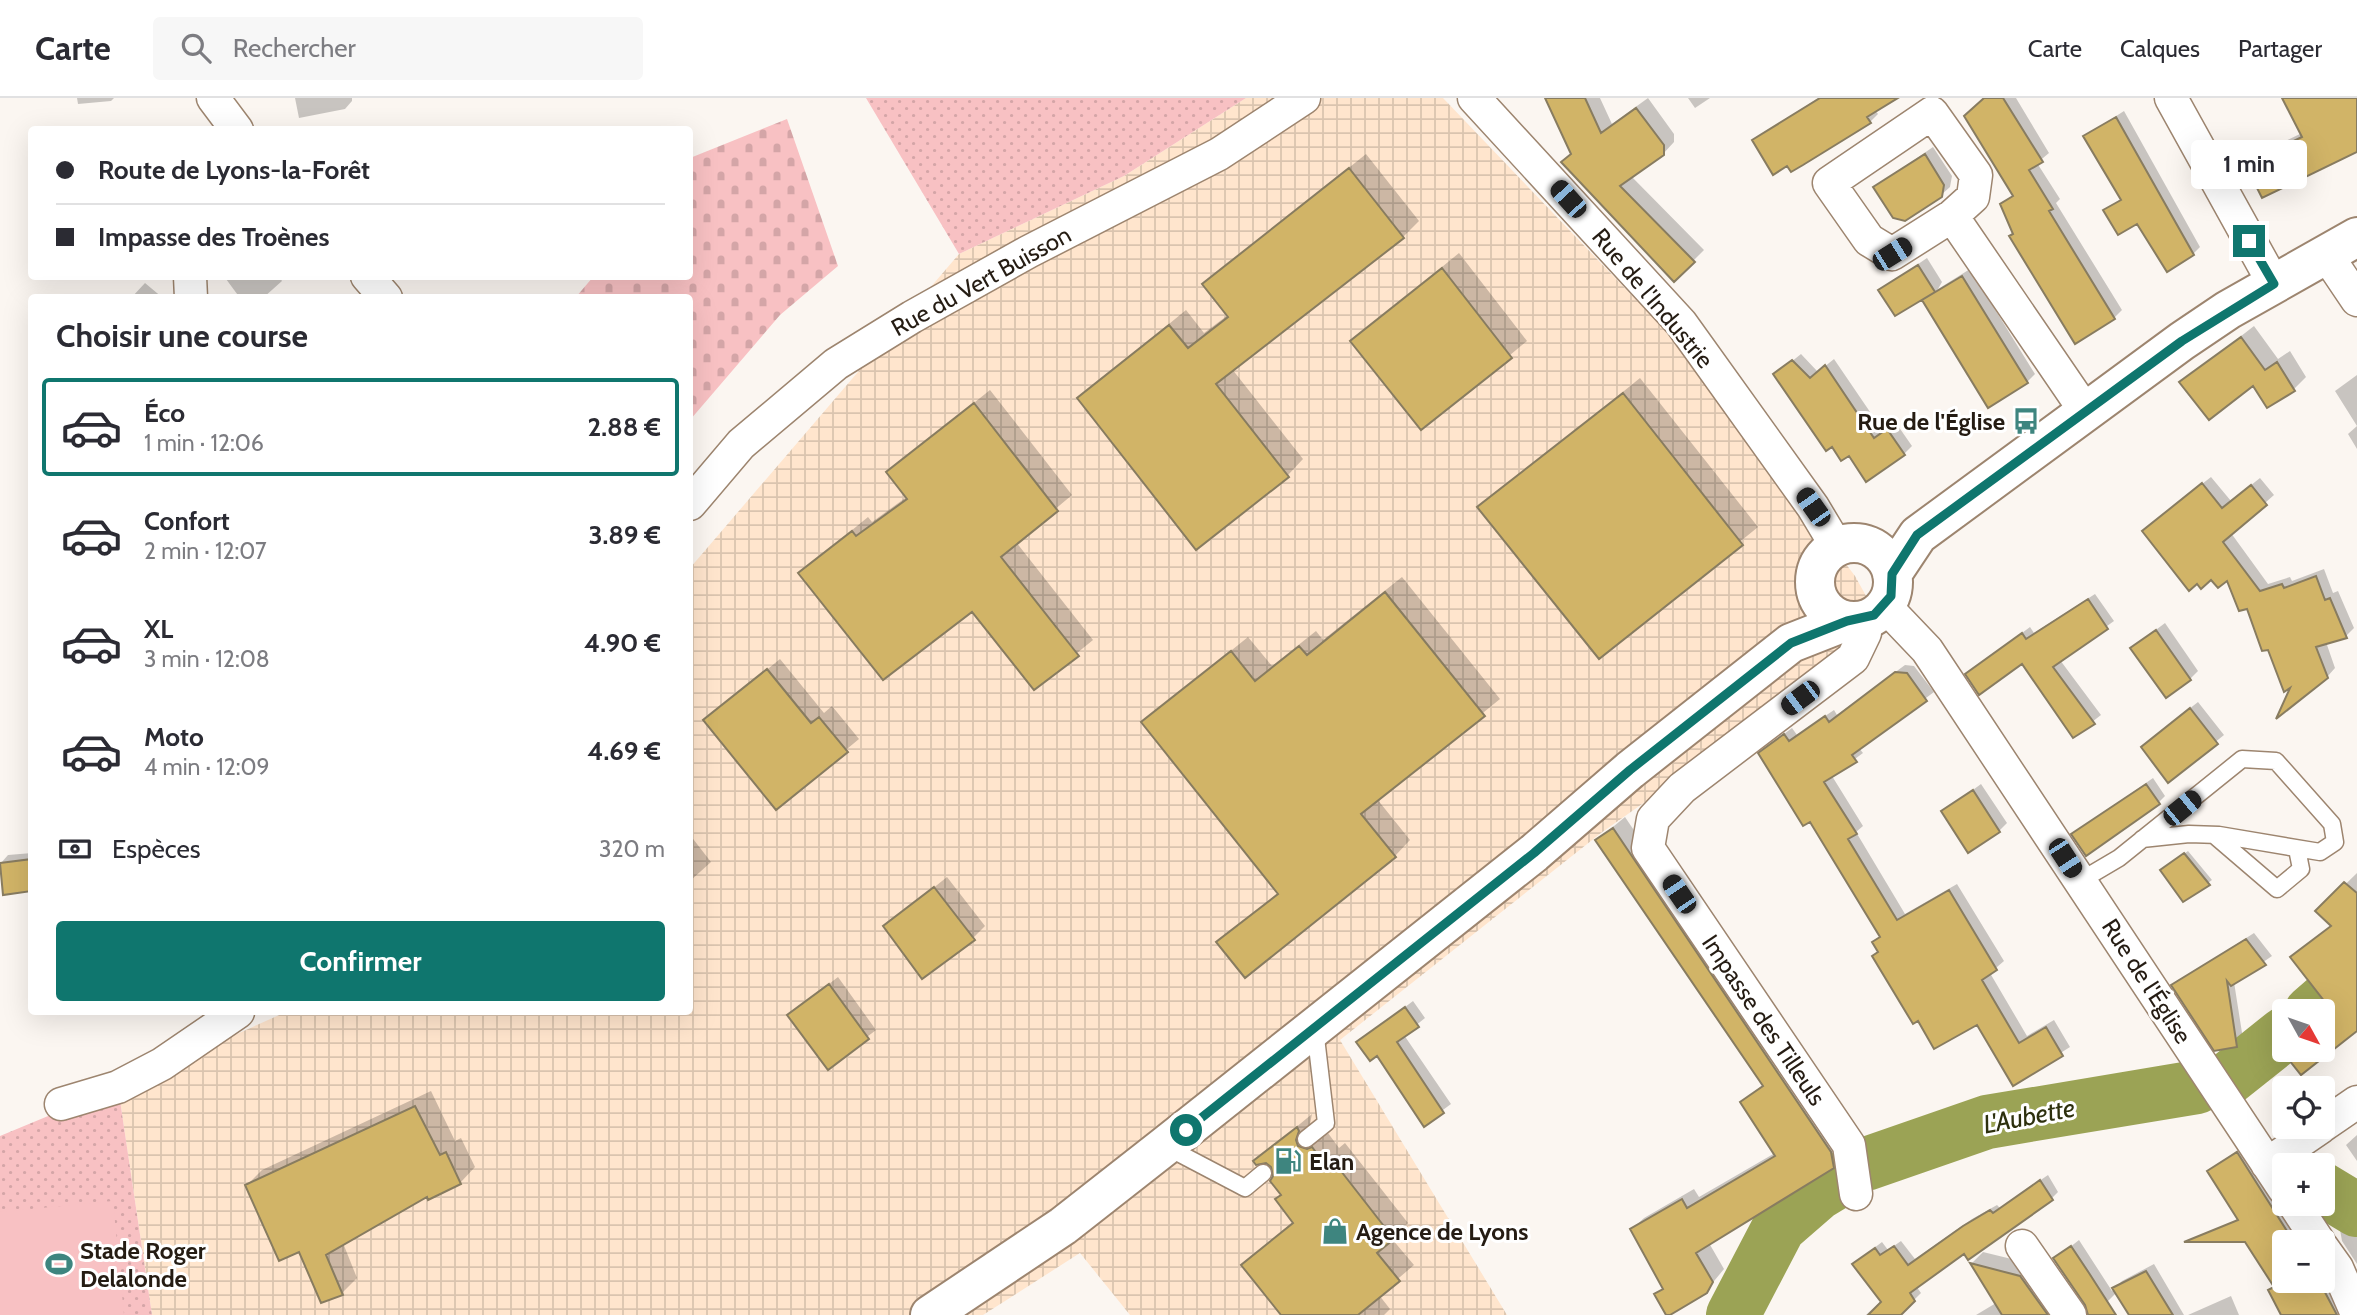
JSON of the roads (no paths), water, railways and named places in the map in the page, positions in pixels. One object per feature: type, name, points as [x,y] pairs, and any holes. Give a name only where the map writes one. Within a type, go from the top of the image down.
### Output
[{"type":"main road","points":[[952,1309],[1315,1029],[1534,853],[1630,770],[1791,643],[1872,594],[1917,535],[2182,341],[2342,246]]},
{"type":"main road","points":[[1791,643],[1817,595],[1818,567],[1826,555],[1837,547],[1858,543],[1872,594]]},
{"type":"main road","points":[[1817,595],[1824,607],[1872,594]]},
{"type":"street","name":"Rue du Vert Buisson","points":[[693,500],[741,444],[836,364],[912,317],[1017,258],[1219,154],[1304,98]]},
{"type":"street","name":"Rue de l'Industrie","points":[[1474,98],[1681,323],[1805,496],[1837,547]]},
{"type":"street","points":[[2171,98],[2274,284]]},
{"type":"street","points":[[1932,113],[1976,175],[1973,197],[1952,216],[1892,254],[1869,240],[1829,183],[1932,113]]},
{"type":"street","points":[[1952,216],[2086,412]]},
{"type":"street","points":[[2342,246],[2357,300]]},
{"type":"street","points":[[370,280],[383,294]]},
{"type":"street","name":"Rue de l'Église","points":[[1872,594],[1927,650],[2272,1170]]},
{"type":"street","name":"Impasse des Tilleuls","points":[[1856,1194],[1849,1145],[1648,848],[1653,819],[1682,788],[1853,658],[1865,634],[1872,594]]},
{"type":"street","points":[[61,1104],[118,1087],[162,1064],[235,1015]]},
{"type":"street","points":[[2335,1118],[2357,1102]]},
{"type":"street","points":[[2298,1153],[2311,1139]]},
{"type":"street","points":[[2022,1246],[2070,1315]]},
{"type":"street","points":[[2335,1266],[2357,1314]]},
{"type":"lane","points":[[2080,881],[2143,839],[2242,759],[2276,761],[2332,824],[2335,842],[2320,852],[2214,835],[2189,834],[2143,839]]},
{"type":"lane","points":[[2214,835],[2277,889],[2301,870],[2297,849]]},
{"type":"lane","points":[[1306,1139],[1326,1123],[1315,1029]]},
{"type":"lane","points":[[1165,1146],[1245,1188],[1263,1173]]},
{"type":"waterway","name":"L'Aubette","points":[[2326,999],[2357,972]]},
{"type":"waterway","name":"L'Aubette","points":[[2229,1078],[2272,1044]]},
{"type":"waterway","name":"L'Aubette","points":[[1866,1164],[1987,1122],[2197,1087]]},
{"type":"waterway","name":"L'Aubette","points":[[1733,1315],[1779,1227],[1817,1194],[1850,1174]]},
{"type":"waterway","points":[[2335,1197],[2357,1210]]},
{"type":"place","name":"Rue de l'Église","points":[[2026,421]]},
{"type":"place","name":"Elan","points":[[1288,1161]]},
{"type":"place","name":"Agence de Lyons","points":[[1335,1231]]},
{"type":"place","name":"Stade Roger Delalonde","points":[[59,1264]]}]
